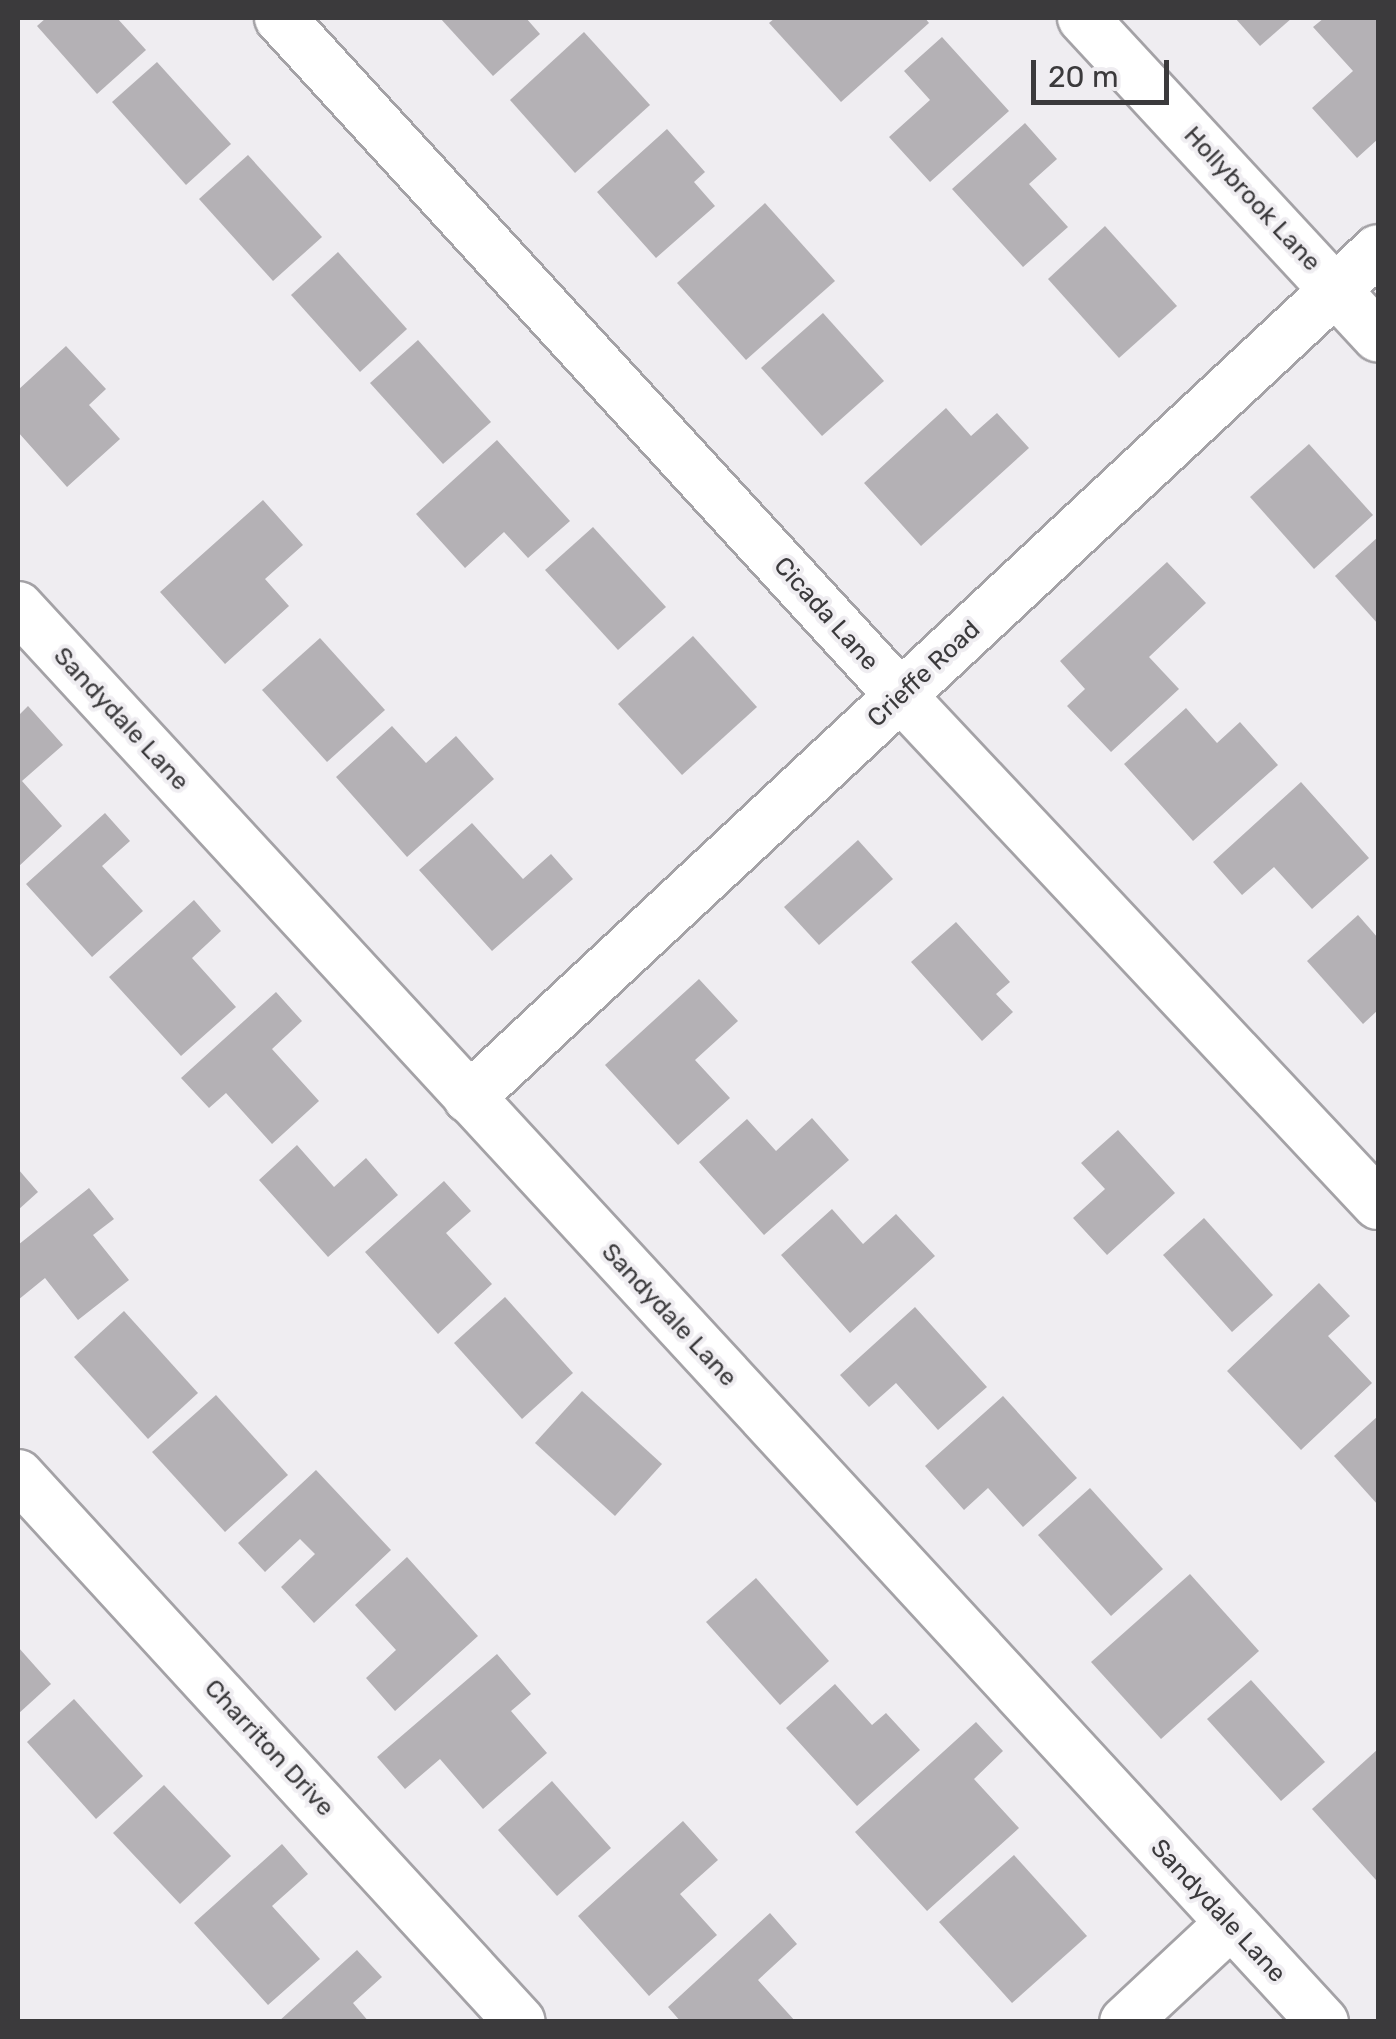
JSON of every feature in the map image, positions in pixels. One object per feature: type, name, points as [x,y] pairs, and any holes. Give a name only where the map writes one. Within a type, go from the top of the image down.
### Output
[{"type":"street","name":"Cicada Lane","points":[[280,18],[901,696],[1378,1204]]},
{"type":"street","name":"Hollybrook Lane","points":[[1083,18],[1378,337]]},
{"type":"street","name":"Crieffe Road","points":[[470,1098],[1378,250]]},
{"type":"street","name":"Sandydale Lane","points":[[18,607],[1229,1925],[1323,2022]]},
{"type":"street","name":"Charriton Drive","points":[[18,1474],[520,2022]]},
{"type":"street","points":[[1125,2022],[1229,1925]]},
{"type":"building","points":[[46,18],[117,18],[146,50],[97,94],[37,26]]},
{"type":"building","points":[[440,18],[526,18],[540,34],[493,76]]},
{"type":"building","points":[[775,18],[925,18],[929,23],[841,102],[769,23]]},
{"type":"building","points":[[1235,18],[1292,18],[1260,46]]},
{"type":"building","points":[[1324,18],[1378,18],[1378,139],[1357,158],[1312,108],[1353,71],[1313,27]]},
{"type":"building","points":[[584,32],[650,105],[575,173],[510,100]]},
{"type":"building","points":[[942,37],[1009,111],[930,182],[889,137],[930,100],[904,71]]},
{"type":"building","points":[[157,62],[231,144],[186,185],[112,102]]},
{"type":"building","points":[[1025,123],[1057,159],[1029,184],[1068,227],[1023,267],[952,189]]},
{"type":"building","points":[[667,129],[705,172],[694,182],[715,206],[656,258],[597,192]]},
{"type":"building","points":[[248,155],[322,237],[273,281],[199,199]]},
{"type":"building","points":[[765,203],[835,281],[746,360],[677,283]]},
{"type":"building","points":[[1105,226],[1177,306],[1119,358],[1048,279]]},
{"type":"building","points":[[338,252],[407,329],[360,372],[291,295]]},
{"type":"building","points":[[823,313],[884,381],[822,436],[761,368]]},
{"type":"building","points":[[418,340],[491,422],[443,464],[370,383]]},
{"type":"building","points":[[66,346],[106,389],[89,405],[120,439],[67,487],[18,432],[18,390]]},
{"type":"building","points":[[946,408],[971,436],[997,413],[1029,448],[921,546],[864,483]]},
{"type":"building","points":[[497,440],[570,521],[528,558],[504,532],[465,568],[416,514]]},
{"type":"building","points":[[1309,444],[1373,515],[1314,569],[1250,497]]},
{"type":"building","points":[[263,500],[303,545],[265,579],[289,606],[225,664],[160,592]]},
{"type":"building","points":[[593,527],[666,607],[618,650],[545,570]]},
{"type":"building","points":[[1378,537],[1378,624],[1335,576]]},
{"type":"building","points":[[1167,562],[1206,603],[1149,657],[1179,689],[1111,752],[1067,706],[1085,689],[1060,661]]},
{"type":"building","points":[[693,636],[757,707],[682,775],[618,704]]},
{"type":"building","points":[[320,638],[385,710],[327,762],[262,690]]},
{"type":"building","points":[[28,706],[63,745],[22,781],[62,826],[18,867],[18,716]]},
{"type":"building","points":[[1186,708],[1217,743],[1240,722],[1278,765],[1193,841],[1124,764]]},
{"type":"building","points":[[392,726],[426,763],[456,736],[494,779],[407,857],[336,777]]},
{"type":"building","points":[[1301,782],[1369,858],[1312,909],[1274,867],[1242,895],[1213,862]]},
{"type":"building","points":[[105,813],[130,841],[102,866],[143,911],[92,957],[26,884]]},
{"type":"building","points":[[472,823],[523,879],[551,854],[573,879],[492,951],[419,870]]},
{"type":"building","points":[[858,840],[893,879],[819,945],[784,907]]},
{"type":"building","points":[[194,900],[221,931],[192,958],[236,1007],[181,1056],[109,977]]},
{"type":"building","points":[[1358,915],[1378,938],[1378,1010],[1363,1024],[1307,961]]},
{"type":"building","points":[[956,922],[1010,982],[996,994],[1013,1012],[982,1041],[911,962]]},
{"type":"building","points":[[699,979],[738,1021],[695,1060],[730,1098],[678,1145],[605,1065]]},
{"type":"building","points":[[276,992],[302,1021],[272,1049],[319,1101],[272,1144],[226,1093],[209,1108],[181,1078]]},
{"type":"building","points":[[812,1118],[849,1160],[764,1235],[699,1162],[747,1119],[776,1151]]},
{"type":"building","points":[[1118,1130],[1175,1193],[1107,1255],[1073,1218],[1105,1189],[1081,1163]]},
{"type":"building","points":[[297,1145],[334,1187],[366,1158],[398,1195],[328,1257],[259,1180]]},
{"type":"building","points":[[18,1169],[38,1192],[18,1210]]},
{"type":"building","points":[[444,1181],[471,1211],[446,1233],[492,1284],[438,1334],[365,1252]]},
{"type":"building","points":[[89,1188],[114,1219],[93,1235],[129,1280],[78,1320],[45,1278],[18,1300],[18,1245]]},
{"type":"building","points":[[832,1209],[863,1244],[896,1214],[935,1256],[850,1333],[781,1255]]},
{"type":"building","points":[[1204,1218],[1273,1295],[1232,1332],[1163,1255]]},
{"type":"building","points":[[1319,1283],[1350,1316],[1328,1336],[1372,1383],[1301,1450],[1227,1371]]},
{"type":"building","points":[[505,1297],[573,1373],[522,1419],[454,1343]]},
{"type":"building","points":[[915,1307],[987,1387],[938,1430],[896,1383],[869,1407],[840,1375]]},
{"type":"building","points":[[124,1311],[198,1393],[148,1439],[74,1357]]},
{"type":"building","points":[[582,1391],[662,1464],[615,1516],[535,1443]]},
{"type":"building","points":[[216,1395],[288,1475],[225,1532],[152,1452]]},
{"type":"building","points":[[1003,1396],[1077,1478],[1023,1527],[988,1488],[964,1510],[925,1466]]},
{"type":"building","points":[[1378,1416],[1378,1505],[1334,1456]]},
{"type":"building","points":[[316,1470],[391,1550],[314,1623],[281,1587],[315,1554],[300,1539],[265,1572],[238,1543]]},
{"type":"building","points":[[1090,1488],[1163,1569],[1111,1616],[1038,1535]]},
{"type":"building","points":[[407,1557],[478,1636],[395,1711],[366,1678],[396,1650],[355,1605]]},
{"type":"building","points":[[1190,1574],[1259,1651],[1161,1739],[1091,1662]]},
{"type":"building","points":[[756,1578],[829,1661],[780,1705],[706,1622]]},
{"type":"building","points":[[18,1647],[51,1684],[18,1714]]},
{"type":"building","points":[[497,1654],[531,1694],[511,1711],[547,1753],[483,1809],[440,1759],[405,1789],[377,1757]]},
{"type":"building","points":[[1251,1680],[1325,1762],[1281,1801],[1207,1719]]},
{"type":"building","points":[[835,1684],[872,1725],[886,1713],[920,1750],[857,1806],[786,1728]]},
{"type":"building","points":[[74,1699],[143,1776],[96,1819],[27,1742]]},
{"type":"building","points":[[976,1722],[1003,1751],[974,1779],[1019,1828],[927,1911],[855,1832]]},
{"type":"building","points":[[1378,1749],[1378,1877],[1376,1880],[1312,1809]]},
{"type":"building","points":[[552,1781],[611,1848],[557,1896],[498,1830]]},
{"type":"building","points":[[164,1785],[231,1856],[180,1904],[113,1833]]},
{"type":"building","points":[[683,1821],[718,1860],[680,1894],[717,1935],[649,1996],[578,1916]]},
{"type":"building","points":[[282,1844],[308,1874],[272,1906],[320,1959],[268,2005],[194,1923]]},
{"type":"building","points":[[1014,1855],[1087,1936],[1012,2003],[939,1922]]},
{"type":"building","points":[[770,1913],[797,1944],[758,1980],[796,2022],[681,2022],[668,2007]]},
{"type":"building","points":[[357,1950],[382,1977],[353,2003],[369,2022],[278,2022]]}]
